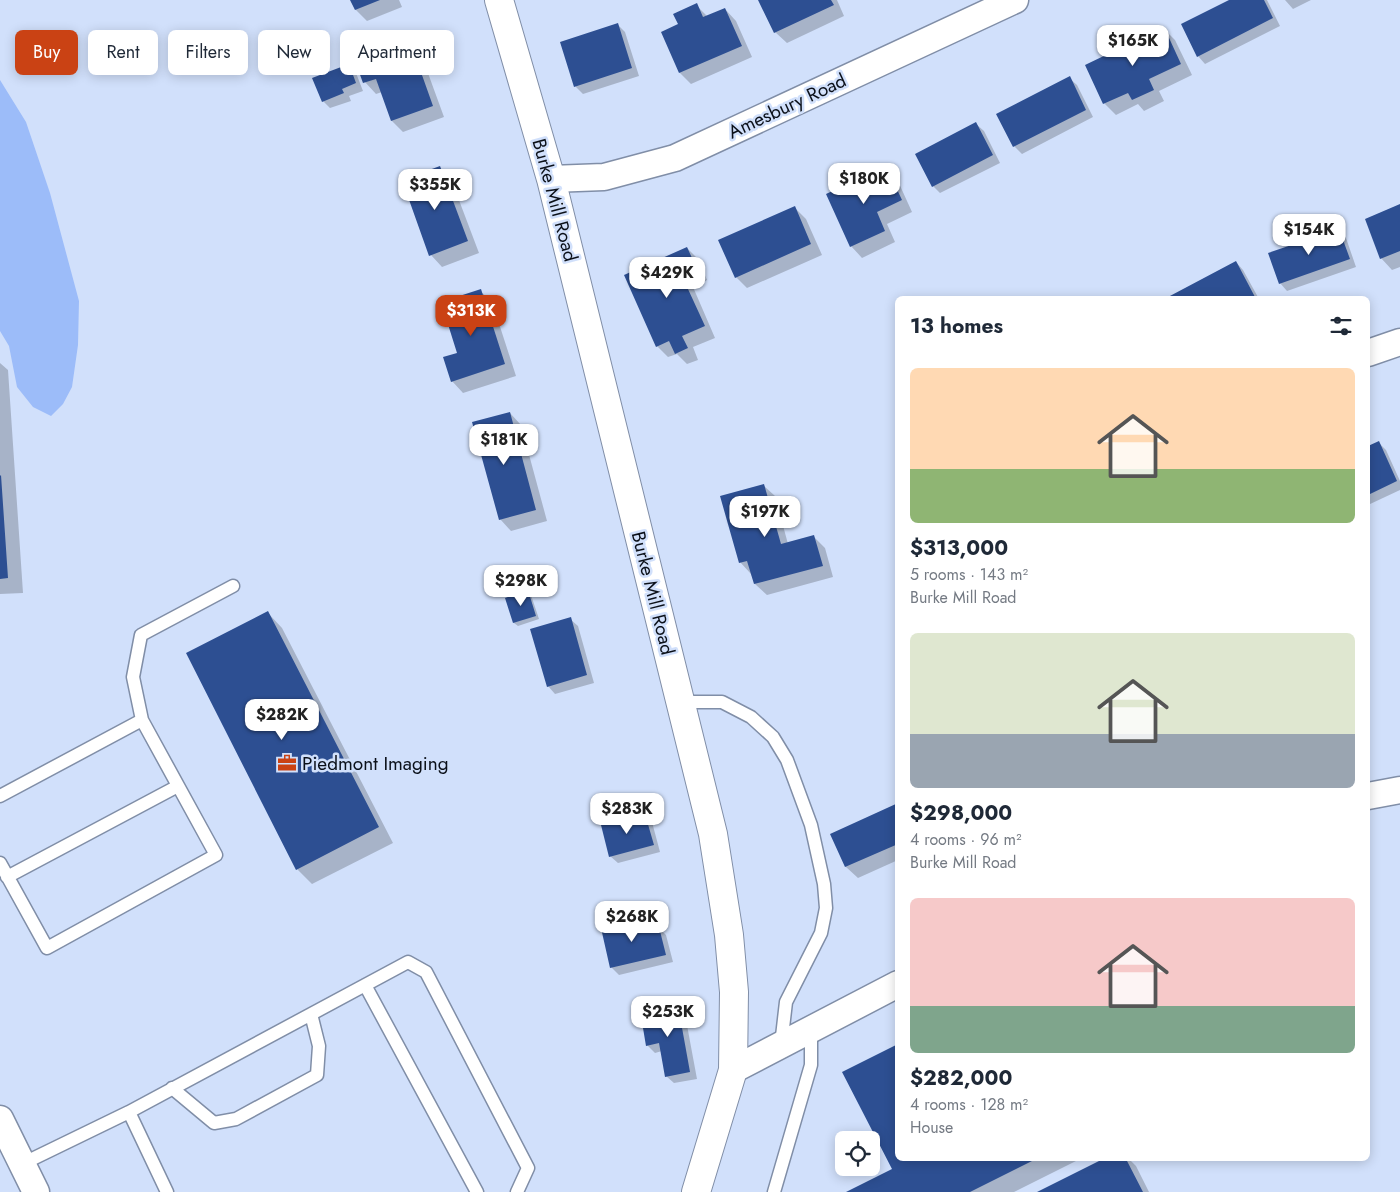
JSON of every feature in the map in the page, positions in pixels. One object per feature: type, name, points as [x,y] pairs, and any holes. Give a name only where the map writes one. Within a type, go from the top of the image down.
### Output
[{"type":"street","name":"Burke Mill Road","points":[[498,0],[551,179],[712,834],[729,935],[734,992],[733,1070],[696,1192]]},
{"type":"street","name":"Amesbury Road","points":[[551,179],[604,177],[675,158],[1015,0]]},
{"type":"street","points":[[1370,352],[1400,342]]},
{"type":"street","points":[[1370,796],[1400,790]]},
{"type":"street","points":[[733,1070],[895,986]]},
{"type":"street","points":[[3,1130],[36,1192]]},
{"type":"lane","points":[[0,863],[47,948],[216,855],[142,720],[133,677],[141,635],[233,586]]},
{"type":"lane","points":[[680,702],[722,702],[751,717],[772,736],[786,760],[812,825],[824,884],[826,908],[821,933],[786,1002],[781,1045]]},
{"type":"lane","points":[[0,796],[142,720]]},
{"type":"lane","points":[[7,877],[178,786]]},
{"type":"lane","points":[[22,1164],[129,1112],[408,962],[426,972],[528,1168],[517,1192]]},
{"type":"lane","points":[[366,985],[477,1192]]},
{"type":"lane","points":[[172,1088],[214,1122],[236,1118],[317,1075],[319,1046],[311,1014]]},
{"type":"lane","points":[[774,1192],[812,1064],[811,1030]]},
{"type":"lane","points":[[129,1112],[167,1192]]},
{"type":"water","points":[[0,80],[26,122],[50,193],[79,301],[78,345],[72,387],[63,404],[51,416],[33,407],[17,387],[9,346],[0,331]]},
{"type":"building","points":[[350,0],[380,0],[355,10]]},
{"type":"building","points":[[758,0],[831,0],[834,5],[774,33]]},
{"type":"building","points":[[1229,0],[1264,0],[1273,18],[1197,57],[1181,24]]},
{"type":"building","points":[[697,3],[703,17],[725,8],[742,46],[679,73],[661,32],[678,24],[673,14]]},
{"type":"building","points":[[618,23],[632,68],[574,87],[560,42]]},
{"type":"building","points":[[1164,27],[1181,64],[1149,79],[1154,90],[1132,100],[1128,93],[1103,104],[1085,65]]},
{"type":"building","points":[[340,67],[340,75],[353,75],[356,83],[342,89],[344,93],[322,102],[312,78],[320,75],[330,75],[330,71]]},
{"type":"building","points":[[360,75],[422,75],[433,106],[391,121],[376,79],[363,83]]},
{"type":"building","points":[[1070,76],[1086,110],[1013,147],[996,114]]},
{"type":"building","points":[[976,122],[993,155],[932,187],[915,154]]},
{"type":"building","points":[[440,166],[468,241],[429,256],[402,180]]},
{"type":"building","points":[[886,166],[902,200],[877,212],[885,231],[850,247],[826,194]]},
{"type":"building","points":[[1400,204],[1400,251],[1380,259],[1365,219]]},
{"type":"building","points":[[795,206],[811,244],[735,278],[718,240]]},
{"type":"building","points":[[1339,229],[1350,259],[1279,284],[1268,253]]},
{"type":"building","points":[[687,247],[697,269],[682,276],[705,326],[682,336],[688,348],[675,354],[669,341],[656,347],[624,275]]},
{"type":"building","points":[[1236,261],[1254,296],[1170,296]]},
{"type":"building","points":[[481,289],[505,364],[451,382],[443,357],[457,353],[441,302]]},
{"type":"building","points":[[510,412],[536,510],[499,520],[472,422]]},
{"type":"building","points":[[1379,441],[1397,481],[1370,494],[1370,445]]},
{"type":"building","points":[[0,476],[8,578],[0,579]]},
{"type":"building","points":[[764,484],[781,544],[814,535],[823,566],[754,584],[747,561],[739,563],[720,496]]},
{"type":"building","points":[[528,590],[536,616],[513,623],[505,598]]},
{"type":"building","points":[[268,611],[379,827],[296,870],[186,653]]},
{"type":"building","points":[[571,617],[587,675],[547,687],[530,629]]},
{"type":"building","points":[[895,804],[895,845],[845,867],[830,834]]},
{"type":"building","points":[[645,814],[654,845],[609,857],[601,825]]},
{"type":"building","points":[[642,918],[645,930],[659,927],[666,955],[610,968],[601,928]]},
{"type":"building","points":[[677,1000],[690,1072],[665,1077],[659,1043],[646,1046],[642,1022],[659,1019],[656,1003]]},
{"type":"building","points":[[895,1046],[895,1161],[1032,1161],[970,1192],[846,1192],[892,1169],[880,1146],[880,1131],[872,1131],[842,1072]]},
{"type":"building","points":[[1099,1161],[1127,1161],[1143,1192],[1037,1192]]},
{"type":"place","name":"Piedmont Imaging","points":[[287,763]]}]
